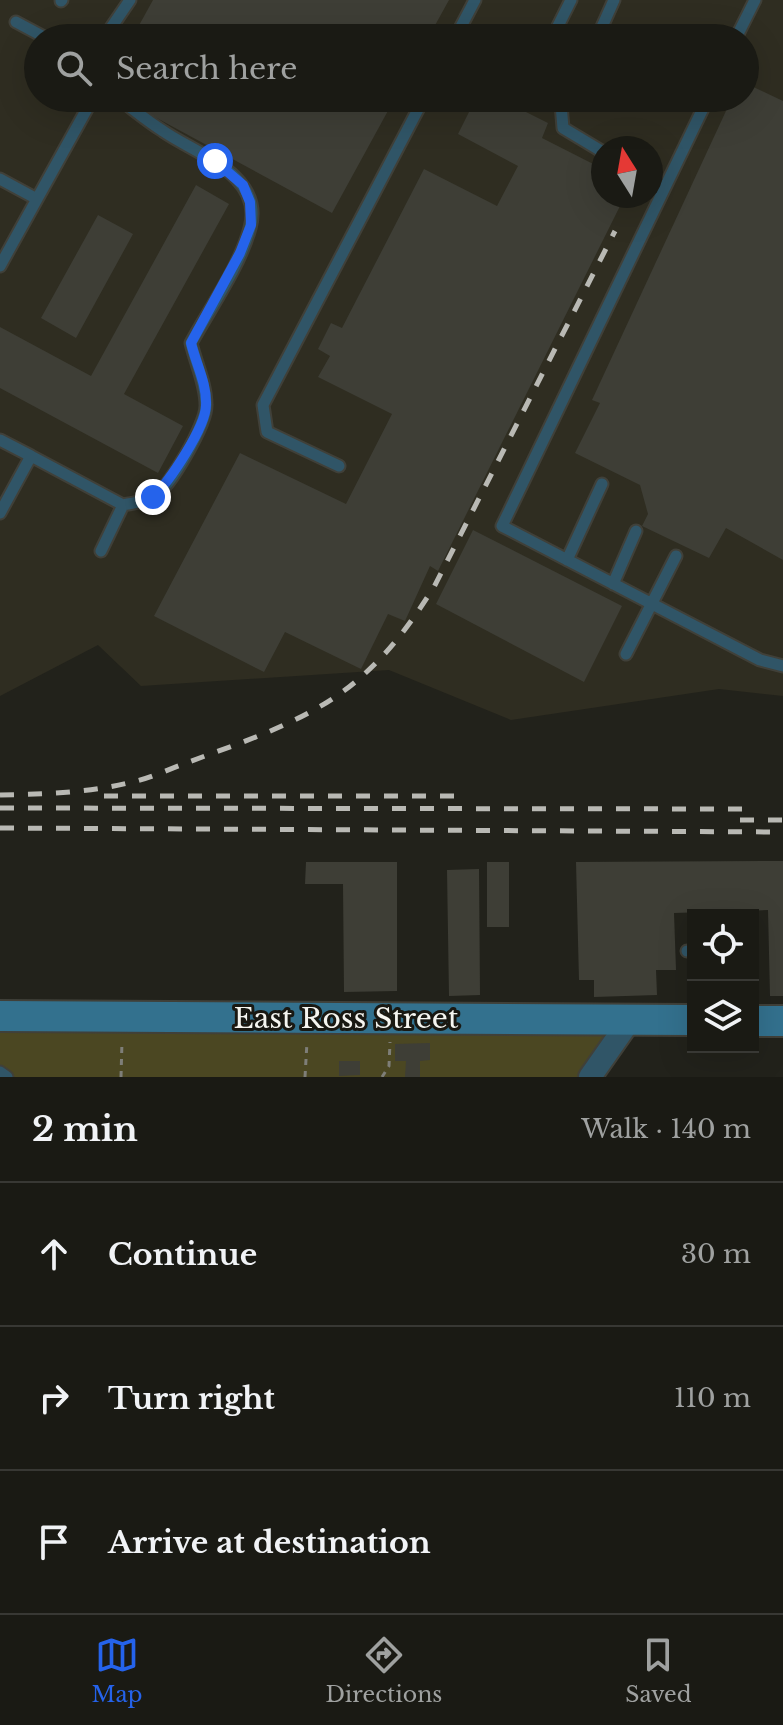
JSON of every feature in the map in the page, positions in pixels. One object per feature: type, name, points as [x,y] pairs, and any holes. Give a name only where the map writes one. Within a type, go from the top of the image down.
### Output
[{"type":"street","name":"East Ross Street","points":[[0,1016],[687,1020]]},
{"type":"street","points":[[590,1077],[630,1020]]},
{"type":"street","points":[[759,1021],[783,1021]]},
{"type":"lane","points":[[114,24],[130,0]]},
{"type":"lane","points":[[462,24],[475,0]]},
{"type":"lane","points":[[559,24],[571,0]]},
{"type":"lane","points":[[603,24],[614,0]]},
{"type":"lane","points":[[743,24],[755,0]]},
{"type":"lane","points":[[16,22],[24,26]]},
{"type":"lane","points":[[0,266],[85,112]]},
{"type":"lane","points":[[0,440],[123,505],[153,497],[159,491],[175,471],[207,409],[205,388],[191,343],[240,253],[251,225],[250,202],[243,185],[215,161],[164,133],[136,112]]},
{"type":"lane","points":[[339,466],[267,432],[263,405],[417,112]]},
{"type":"lane","points":[[562,112],[563,128],[591,145]]},
{"type":"lane","points":[[701,112],[502,526],[760,660],[783,666]]},
{"type":"lane","points":[[0,179],[37,199]]},
{"type":"lane","points":[[0,513],[31,456]]},
{"type":"lane","points":[[567,560],[602,484]]},
{"type":"lane","points":[[101,551],[123,505]]},
{"type":"lane","points":[[613,584],[636,531]]},
{"type":"lane","points":[[626,654],[676,556]]},
{"type":"lane","points":[[0,1072],[7,1077]]},
{"type":"path","points":[[121,1077],[123,1017]]},
{"type":"path","points":[[305,1077],[307,1018]]},
{"type":"path","points":[[382,1077],[389,1066],[390,1018]]},
{"type":"shaded area","points":[[0,0],[783,0],[783,696],[719,689],[511,720],[389,670],[141,686],[98,645],[0,696]]},
{"type":"shaded area","points":[[0,1016],[630,1020],[590,1077],[7,1077],[0,1072]]},
{"type":"building","points":[[153,0],[449,0],[436,24],[140,24]]},
{"type":"building","points":[[759,90],[783,101],[783,560],[726,528],[709,558],[642,526],[648,514],[640,485],[575,453],[600,403],[592,400],[726,112],[759,112]]},
{"type":"building","points":[[146,112],[387,112],[332,213]]},
{"type":"building","points":[[469,112],[526,112],[548,123],[542,138],[591,163],[591,208],[619,208],[438,571],[430,566],[405,621],[388,614],[361,669],[285,632],[264,672],[154,616],[240,453],[346,504],[392,414],[318,377],[330,356],[318,349],[331,323],[342,328],[424,169],[497,206],[518,166],[458,134]]},
{"type":"building","points":[[196,185],[229,204],[124,394],[183,426],[158,473],[0,388],[0,327],[91,376]]},
{"type":"building","points":[[98,215],[133,234],[76,338],[41,318]]},
{"type":"building","points":[[473,530],[622,606],[584,682],[436,604]]},
{"type":"building","points":[[783,861],[783,996],[770,996],[768,910],[687,909],[687,913],[674,913],[676,970],[656,970],[657,995],[594,997],[594,980],[579,980],[576,862]]},
{"type":"building","points":[[306,862],[397,862],[397,991],[344,992],[343,884],[305,884]]},
{"type":"building","points":[[487,862],[509,862],[509,927],[487,927]]},
{"type":"building","points":[[479,869],[480,995],[449,996],[447,870]]},
{"type":"building","points":[[430,1043],[430,1060],[420,1061],[420,1077],[405,1077],[406,1061],[395,1061],[395,1044]]},
{"type":"building","points":[[339,1061],[360,1061],[360,1075],[339,1076]]},
{"type":"railway","points":[[0,795],[80,791],[150,777],[300,717],[342,692],[372,667],[401,635],[434,587],[615,231]]},
{"type":"railway","points":[[104,796],[462,796]]},
{"type":"railway","points":[[0,808],[756,809]]},
{"type":"railway","points":[[740,820],[783,820]]},
{"type":"railway","points":[[0,828],[783,832]]},
{"type":"route","points":[[153,497],[175,471],[207,409],[205,388],[191,343],[240,253],[251,225],[250,202],[243,185],[215,161]]}]
